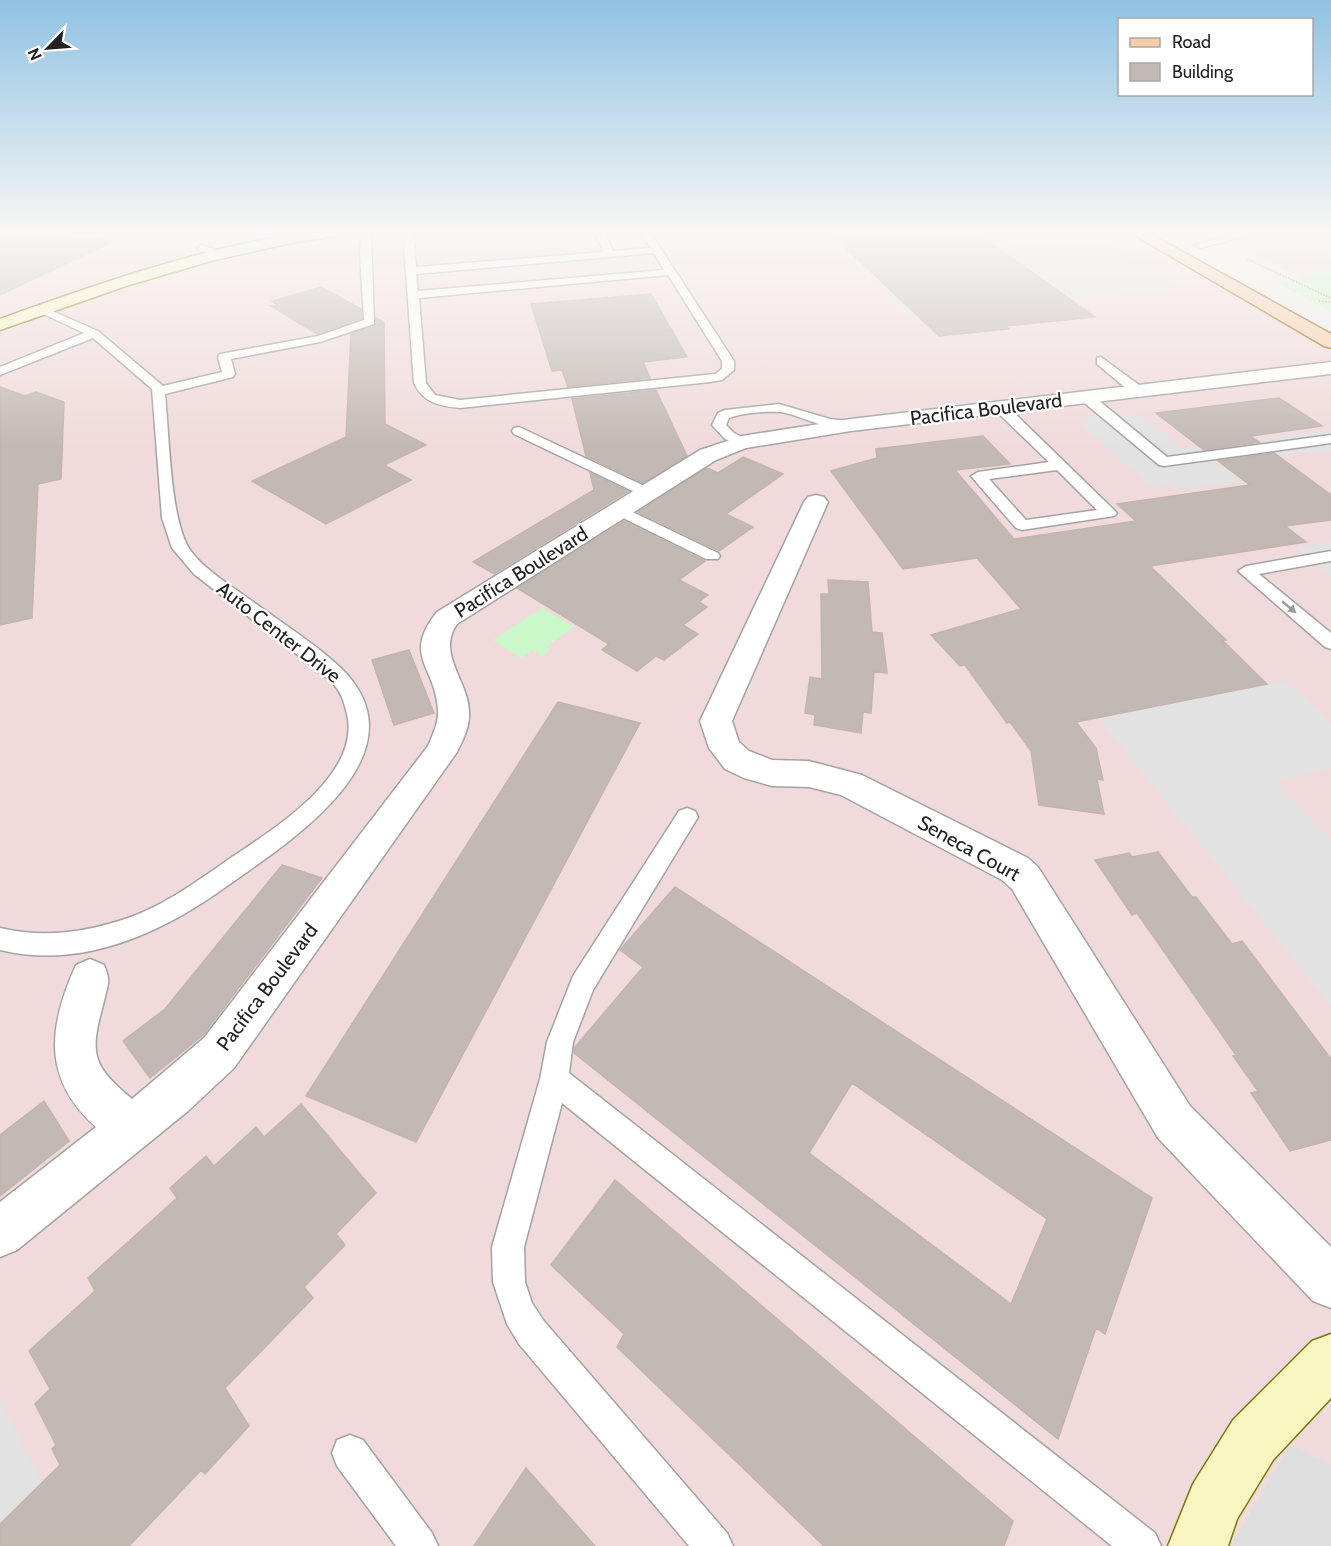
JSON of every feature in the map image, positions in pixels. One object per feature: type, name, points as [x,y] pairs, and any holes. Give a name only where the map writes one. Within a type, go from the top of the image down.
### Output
[{"type":"main road","points":[[1264,304],[1331,342]]},
{"type":"street","points":[[0,326],[60,304]]},
{"type":"street","name":"Pacifica Boulevard","points":[[0,1233],[197,1074],[219,1053],[441,752],[454,711],[435,649],[436,632],[447,618],[729,441],[822,432],[851,425],[1331,368]]},
{"type":"street","name":"Seneca Court","points":[[816,502],[716,721],[725,748],[737,760],[756,769],[772,773],[809,774],[850,784],[1015,869],[1025,878],[1174,1122],[1331,1283]]},
{"type":"street","points":[[90,978],[75,1046],[76,1065],[85,1083],[131,1127]]},
{"type":"street","points":[[1198,1546],[1213,1504],[1253,1440],[1331,1360]]},
{"type":"lane","points":[[43,310],[94,333],[160,391],[229,374],[224,357],[320,339],[370,322],[369,304]]},
{"type":"lane","points":[[413,304],[420,383],[428,396],[447,403],[488,402],[710,378],[725,374],[728,370],[728,361],[692,304]]},
{"type":"lane","points":[[0,371],[94,333]]},
{"type":"lane","points":[[1101,361],[1138,391]]},
{"type":"lane","name":"Auto Center Drive","points":[[4,944],[73,943],[125,930],[175,908],[255,854],[322,801],[337,783],[355,746],[358,712],[345,684],[327,667],[200,570],[180,548],[170,518],[160,391]]},
{"type":"lane","points":[[1086,397],[1164,462],[1331,439]]},
{"type":"lane","points":[[1000,407],[1060,465],[1109,513],[1022,525],[978,476],[1060,465]]},
{"type":"lane","points":[[519,432],[648,493]]},
{"type":"lane","points":[[620,511],[712,556]]},
{"type":"lane","points":[[1331,556],[1246,572],[1331,643]]},
{"type":"lane","points":[[687,817],[582,984],[560,1042],[554,1079],[508,1247],[509,1282],[519,1312],[531,1332],[714,1546]]},
{"type":"lane","points":[[554,1079],[1142,1546]]},
{"type":"lane","points":[[350,1453],[419,1546]]},
{"type":"shaded area","points":[[0,304],[1249,304],[1331,351],[1331,1465],[1290,1444],[1230,1546],[0,1546]]},
{"type":"shaded area","points":[[896,304],[1018,304],[907,315]]},
{"type":"shaded area","points":[[1103,411],[1142,416],[1184,449],[1331,430],[1331,450],[1229,464],[1249,480],[1175,490],[1166,483],[1159,489],[1146,483],[1081,425]]},
{"type":"shaded area","points":[[1331,542],[1331,576],[1295,548]]},
{"type":"shaded area","points":[[1286,681],[1331,723],[1331,768],[1275,781],[1331,840],[1331,1006],[1097,717]]},
{"type":"shaded area","points":[[0,1400],[42,1483],[0,1546]]},
{"type":"shaded area","points":[[1290,1443],[1331,1464],[1331,1546],[1230,1546]]},
{"type":"green space","points":[[1316,304],[1331,304],[1331,312]]},
{"type":"green space","points":[[542,608],[574,627],[546,647],[550,650],[542,656],[532,650],[521,658],[493,640]]},
{"type":"building","points":[[352,304],[361,309],[362,318],[317,334],[271,306]]},
{"type":"building","points":[[531,304],[657,304],[687,357],[643,362],[650,378],[568,387],[562,370],[552,371]]},
{"type":"building","points":[[905,304],[1077,304],[1095,317],[1005,326],[1009,329],[939,336]]},
{"type":"building","points":[[376,318],[384,322],[385,424],[426,445],[384,465],[411,480],[326,524],[252,481],[346,437],[351,334],[375,326]]},
{"type":"building","points":[[0,387],[25,396],[36,392],[64,402],[61,479],[38,484],[32,618],[0,625]]},
{"type":"building","points":[[656,390],[687,456],[643,483],[586,456],[572,399]]},
{"type":"building","points":[[1279,398],[1322,426],[1250,436],[1259,442],[1204,450],[1156,413]]},
{"type":"building","points":[[983,436],[1010,464],[955,470],[1014,539],[1136,521],[1117,504],[1250,485],[1218,461],[1274,453],[1331,495],[1331,520],[1285,526],[1306,542],[1150,566],[1226,640],[1222,640],[1267,684],[1076,722],[1096,748],[1103,780],[1097,779],[1104,814],[1039,805],[1031,751],[1010,722],[1007,723],[965,665],[960,666],[931,635],[1021,609],[977,558],[903,569],[831,471],[877,458],[876,449]]},
{"type":"building","points":[[743,457],[783,474],[726,514],[753,527],[719,551],[638,512],[707,468],[718,473]]},
{"type":"building","points":[[590,473],[628,491],[494,574],[473,562],[594,490]]},
{"type":"building","points":[[624,521],[705,561],[679,580],[708,595],[699,602],[707,607],[683,625],[698,634],[664,660],[656,656],[637,671],[602,650],[609,644],[517,588]]},
{"type":"building","points":[[828,580],[868,582],[872,632],[882,633],[887,673],[874,672],[871,713],[863,712],[861,733],[814,725],[815,715],[805,713],[810,677],[822,679],[821,594],[829,594]]},
{"type":"building","points":[[409,650],[434,713],[394,725],[372,660]]},
{"type":"building","points":[[558,702],[640,723],[416,1142],[306,1096]]},
{"type":"building","points":[[1158,852],[1232,944],[1242,941],[1331,1059],[1331,1140],[1290,1151],[1251,1093],[1258,1091],[1233,1056],[1236,1055],[1137,913],[1132,915],[1095,860],[1129,853],[1132,857]]},
{"type":"building","points":[[282,865],[322,878],[203,1035],[150,1078],[123,1041],[165,1009]]},
{"type":"building","points":[[675,887],[1152,1198],[1105,1334],[1096,1328],[1058,1439],[574,1053],[575,1047],[643,967],[620,950]],"holes":[[[852,1083],[1047,1219],[1011,1304],[809,1153]]]},
{"type":"building","points":[[44,1101],[69,1141],[0,1196],[0,1135]]},
{"type":"building","points":[[301,1104],[376,1193],[336,1234],[345,1245],[304,1287],[313,1298],[225,1388],[249,1426],[205,1474],[201,1470],[129,1546],[0,1546],[0,1524],[60,1465],[52,1449],[56,1445],[35,1404],[50,1389],[29,1351],[95,1291],[88,1278],[177,1198],[170,1188],[206,1156],[214,1166],[256,1127],[264,1137]]},
{"type":"building","points":[[615,1180],[1013,1521],[1004,1546],[824,1546],[617,1347],[624,1334],[551,1265]]},
{"type":"building","points":[[526,1468],[595,1546],[474,1546]]}]
